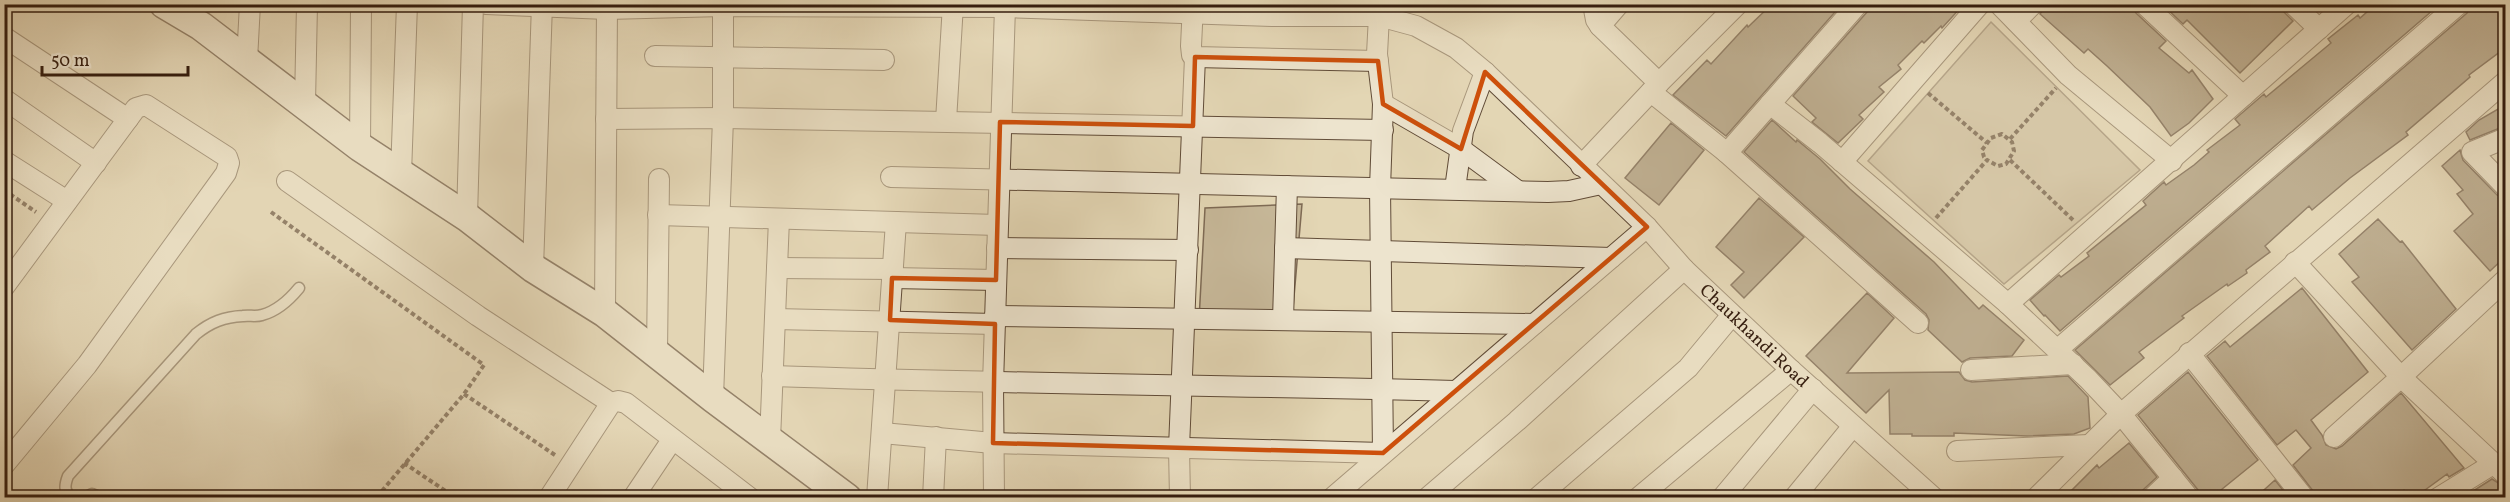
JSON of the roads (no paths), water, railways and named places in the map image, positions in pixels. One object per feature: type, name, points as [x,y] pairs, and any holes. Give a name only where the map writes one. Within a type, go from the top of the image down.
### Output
[{"type":"street","points":[[164,4],[201,15],[248,60],[360,147],[467,217],[533,268],[604,313],[847,498]]},
{"type":"street","points":[[248,60],[250,4]]},
{"type":"street","points":[[305,103],[307,4]]},
{"type":"street","points":[[360,147],[361,4]]},
{"type":"street","points":[[401,174],[407,4]]},
{"type":"street","points":[[467,217],[473,4]]},
{"type":"street","name":"Chaukhandi Road","points":[[486,4],[607,7],[723,5],[1192,9],[1379,16],[1416,26],[1456,48],[1485,72],[1647,227],[1684,269],[1732,315],[1934,498]]},
{"type":"street","points":[[1593,4],[1596,20],[1600,26],[1655,88],[1918,323]]},
{"type":"street","points":[[1600,26],[1619,4]]},
{"type":"street","points":[[1581,166],[1738,4]]},
{"type":"street","points":[[1726,153],[1858,4]]},
{"type":"street","points":[[1842,162],[1980,4]]},
{"type":"street","points":[[2000,4],[2068,75],[2172,161]]},
{"type":"street","points":[[2016,21],[2033,4]]},
{"type":"street","points":[[2144,4],[2244,96]]},
{"type":"street","points":[[2293,4],[2319,29]]},
{"type":"street","points":[[2008,304],[2347,4]]},
{"type":"street","points":[[2057,351],[2459,4]]},
{"type":"street","points":[[713,398],[723,118],[723,5]]},
{"type":"street","points":[[533,268],[542,6]]},
{"type":"street","points":[[946,121],[953,6]]},
{"type":"street","points":[[604,313],[607,7]]},
{"type":"street","points":[[994,498],[993,384],[1005,7]]},
{"type":"street","points":[[1180,498],[1179,448],[1195,57],[1192,55],[1191,46],[1192,9]]},
{"type":"street","points":[[1379,16],[1378,61],[1383,104],[1380,188],[1383,453]]},
{"type":"street","points":[[4,37],[128,119]]},
{"type":"street","points":[[655,56],[723,55],[884,60]]},
{"type":"street","points":[[1195,57],[1378,61]]},
{"type":"street","points":[[1455,189],[1463,131],[1485,72]]},
{"type":"street","points":[[2036,498],[2121,414],[2189,353],[2505,81]]},
{"type":"street","points":[[4,99],[96,163]]},
{"type":"street","points":[[1383,104],[1461,148],[1518,191]]},
{"type":"street","points":[[1770,104],[1842,162],[2008,304],[2073,364],[2121,414],[2189,498]]},
{"type":"street","points":[[4,287],[136,108],[146,105],[227,157],[230,163],[226,173],[87,365],[4,465]]},
{"type":"street","points":[[606,119],[946,121],[1383,130]]},
{"type":"street","points":[[2505,138],[2472,152],[2505,187]]},
{"type":"street","points":[[4,161],[67,201]]},
{"type":"street","points":[[891,177],[1518,191],[1569,191],[1601,184]]},
{"type":"street","points":[[657,354],[659,179]]},
{"type":"street","points":[[287,181],[478,316],[611,403]]},
{"type":"street","points":[[1283,320],[1287,186]]},
{"type":"street","points":[[658,215],[998,225]]},
{"type":"street","points":[[770,440],[779,219]]},
{"type":"street","points":[[877,498],[896,222]]},
{"type":"street","points":[[1332,498],[1647,227]]},
{"type":"street","points":[[997,248],[1188,250]]},
{"type":"street","points":[[1285,248],[1611,258]]},
{"type":"street","points":[[2295,262],[2401,377],[2499,469],[2438,498]]},
{"type":"street","points":[[777,267],[996,280]]},
{"type":"street","points":[[1427,498],[1517,421],[1684,269]]},
{"type":"street","points":[[2334,437],[2505,279]]},
{"type":"street","points":[[1537,498],[1688,368],[1732,315]]},
{"type":"street","points":[[775,319],[1184,319],[1534,324]]},
{"type":"street","points":[[2189,353],[2304,498]]},
{"type":"street","points":[[1971,370],[2073,364]]},
{"type":"street","points":[[1638,498],[1791,370]]},
{"type":"street","points":[[772,376],[993,384],[1182,385],[1455,391]]},
{"type":"street","points":[[1722,498],[1813,389]]},
{"type":"street","points":[[549,498],[611,403],[618,401],[626,403],[750,498]]},
{"type":"street","points":[[1794,498],[1854,426]]},
{"type":"street","points":[[882,433],[993,443],[1383,453]]},
{"type":"street","points":[[933,498],[936,437]]},
{"type":"street","points":[[633,498],[672,440]]},
{"type":"street","points":[[1957,451],[2088,446]]},
{"type":"street","points":[[2152,498],[2173,478]]},
{"type":"lane","points":[[72,498],[66,491],[68,476],[196,334],[209,324],[225,317],[261,315],[279,307],[299,288]]},
{"type":"lane","points":[[84,498],[93,494],[101,498]]}]
